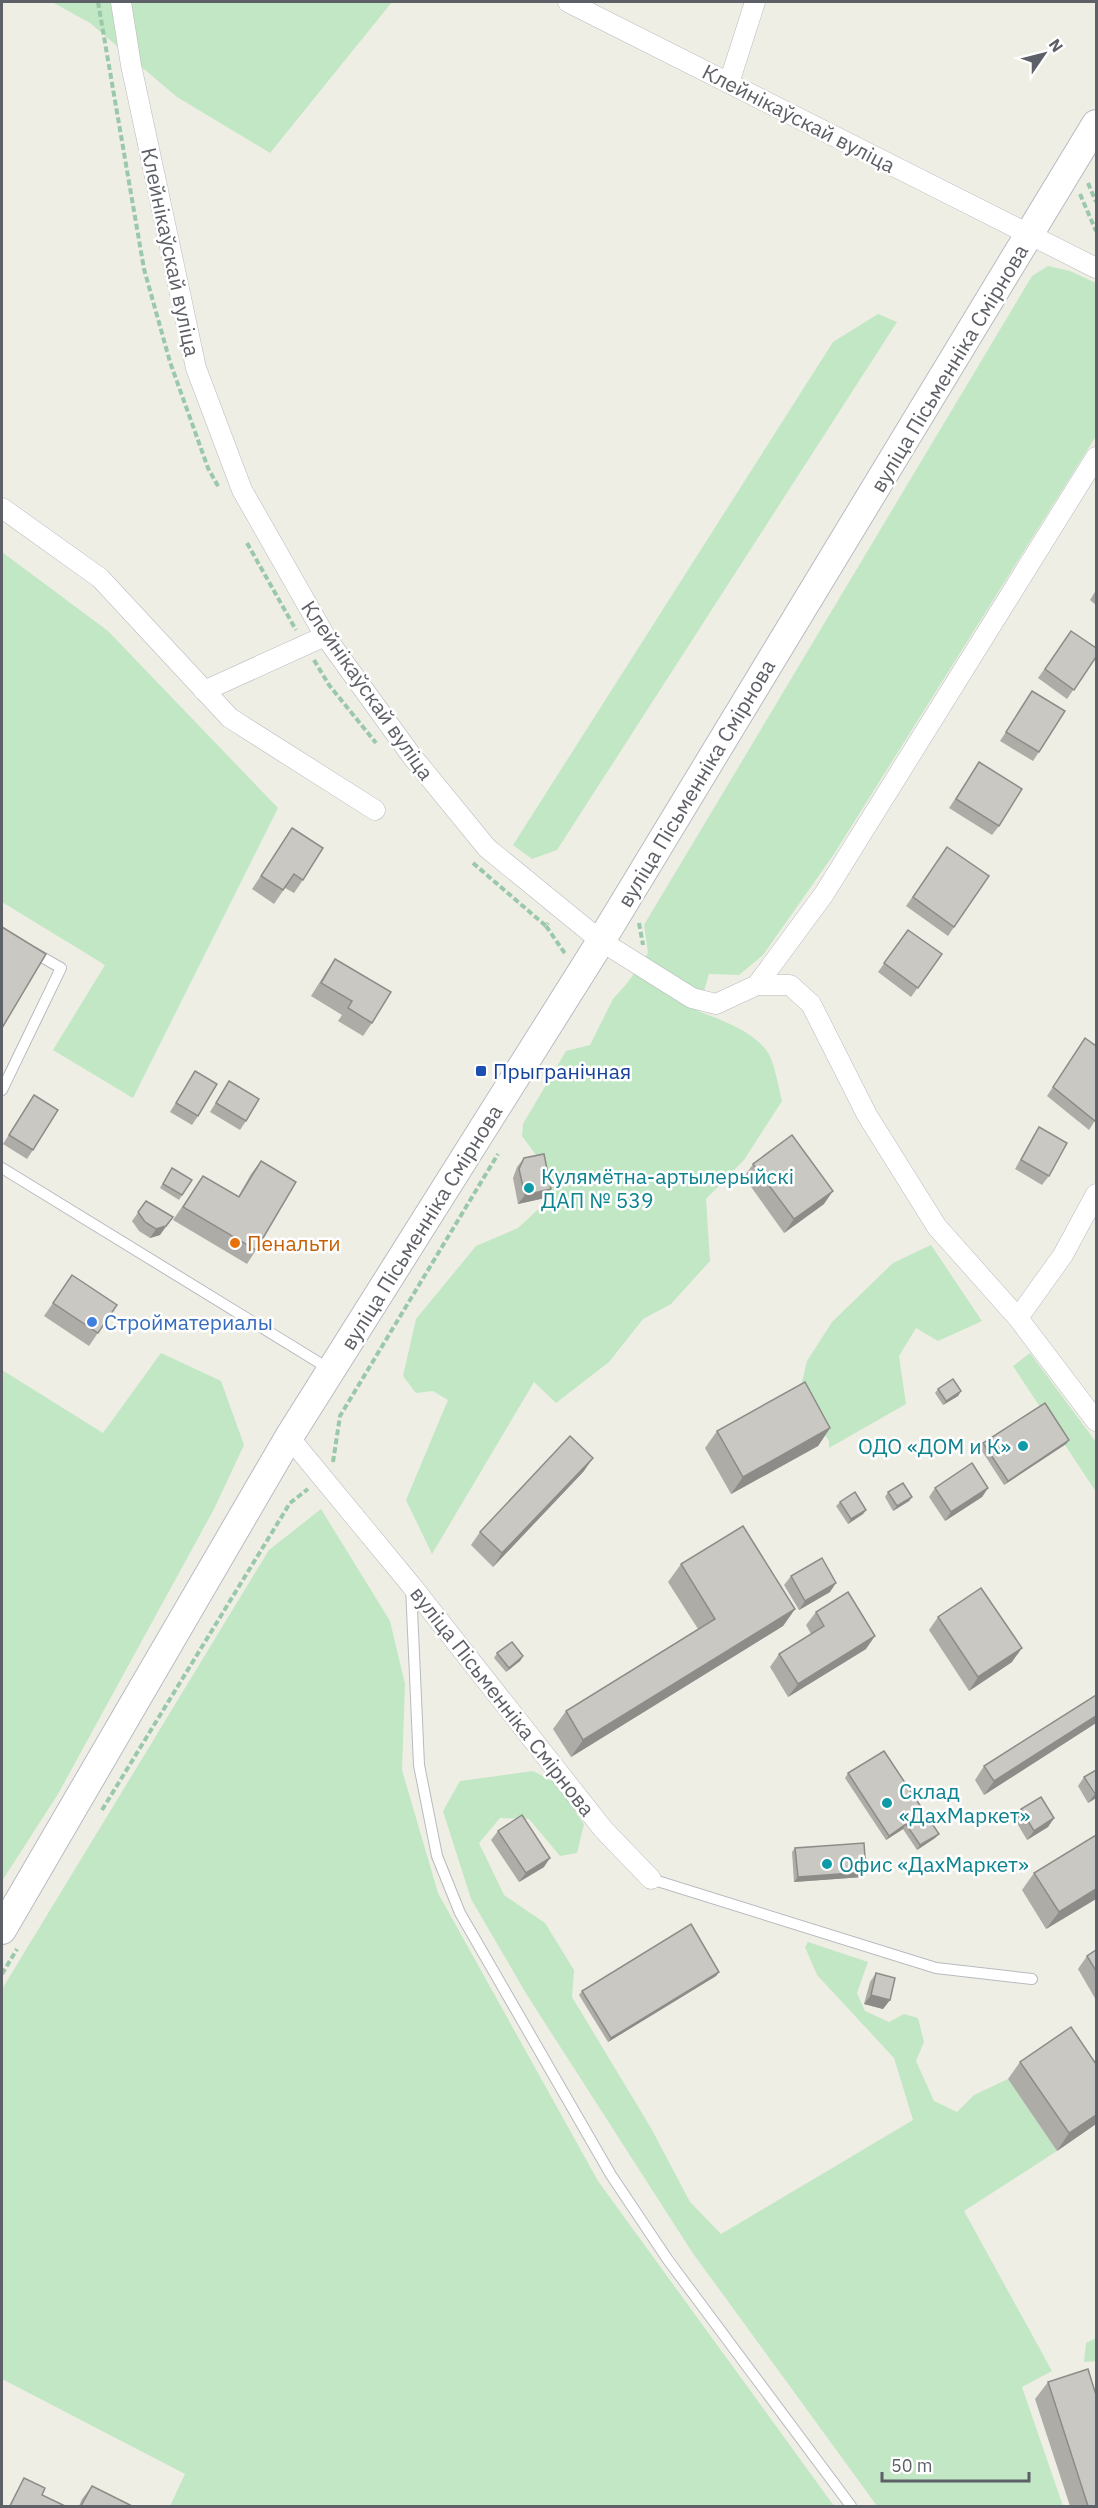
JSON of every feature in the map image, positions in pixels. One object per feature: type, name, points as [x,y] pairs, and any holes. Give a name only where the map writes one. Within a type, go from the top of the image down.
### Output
[{"type":"main road","name":"вуліца Пісьменніка Смірнова","points":[[11,1936],[289,1437],[601,941],[1096,124]]},
{"type":"street","name":"Клейнікаўскай вуліца","points":[[120,2],[131,65],[196,368],[242,490],[325,636],[411,755],[487,848],[601,941],[692,998],[716,1004],[757,985]]},
{"type":"street","name":"Клейнікаўскай вуліца","points":[[568,2],[1096,268]]},
{"type":"street","points":[[729,83],[754,2]]},
{"type":"street","points":[[757,985],[824,894],[1096,457]]},
{"type":"street","points":[[2,508],[100,578],[230,718],[375,810]]},
{"type":"street","points":[[204,691],[325,636]]},
{"type":"street","points":[[757,985],[790,986],[811,1004],[867,1115],[937,1227],[1018,1318],[1096,1421]]},
{"type":"street","points":[[1018,1318],[1063,1255],[1096,1194]]},
{"type":"street","name":"вуліца Пісьменніка Смірнова","points":[[289,1437],[411,1585],[603,1829],[651,1879]]},
{"type":"lane","points":[[2,1090],[61,968],[21,945]]},
{"type":"lane","points":[[2,1168],[332,1370]]},
{"type":"lane","points":[[411,1585],[419,1765],[437,1856],[460,1913],[611,2175],[668,2260],[851,2506]]},
{"type":"lane","points":[[651,1879],[936,1968],[1032,1979]]},
{"type":"path","points":[[1088,183],[1096,202]]},
{"type":"path","points":[[1079,187],[1096,231]]},
{"type":"path","points":[[634,961],[643,946],[639,922],[645,914]]},
{"type":"path","points":[[96,1820],[290,1503],[323,1478],[336,1456],[340,1416],[498,1153]]},
{"type":"path","points":[[2,1974],[11,1936]]},
{"type":"green space","points":[[52,2],[392,2],[270,153],[177,97],[90,23]]},
{"type":"green space","points":[[1048,266],[1070,271],[1096,283],[1096,436],[834,854],[763,955],[739,975],[709,974],[698,1011],[735,1026],[753,1037],[767,1051],[782,1101],[744,1160],[706,1199],[710,1261],[671,1304],[643,1319],[609,1362],[556,1403],[534,1382],[432,1554],[406,1500],[448,1400],[433,1391],[416,1393],[403,1376],[416,1319],[476,1246],[518,1228],[548,1200],[541,1162],[522,1136],[523,1124],[566,1051],[590,1045],[613,999],[648,953],[644,925],[1032,276]]},
{"type":"green space","points":[[878,314],[897,322],[557,850],[532,859],[513,845],[833,342]]},
{"type":"green space","points":[[2,552],[108,631],[278,808],[133,1098],[53,1050],[105,965],[2,902]]},
{"type":"green space","points":[[931,1245],[982,1321],[938,1341],[916,1328],[899,1356],[906,1404],[829,1448],[829,1441],[799,1394],[807,1361],[832,1322],[893,1263]]},
{"type":"green space","points":[[161,1353],[221,1381],[244,1445],[214,1509],[58,1794],[2,1881],[2,1370],[103,1433]]},
{"type":"green space","points":[[1030,1353],[1096,1442],[1096,1492],[1013,1366]]},
{"type":"green space","points":[[321,1509],[390,1621],[405,1684],[402,1770],[438,1893],[598,2181],[834,2506],[170,2506],[185,2474],[2,2379],[2,1989],[269,1550]]},
{"type":"green space","points":[[533,1771],[556,1783],[584,1824],[577,1853],[560,1856],[529,1819],[500,1818],[479,1843],[504,1895],[545,1923],[574,1970],[572,1997],[651,2128],[690,2202],[721,2234],[913,2120],[894,2058],[817,1975],[805,1947],[808,1942],[868,1962],[857,1993],[865,2011],[889,2022],[904,2014],[918,2018],[924,2042],[916,2061],[934,2101],[957,2112],[974,2095],[1008,2079],[1057,2151],[964,2211],[1052,2371],[1022,2387],[1063,2506],[877,2506],[692,2252],[527,1995],[471,1899],[443,1811],[460,1781]]},
{"type":"green space","points":[[1096,2338],[1096,2361],[1084,2362],[1086,2343]]},
{"type":"building","points":[[1071,631],[1096,648],[1096,657],[1074,690],[1045,669]]},
{"type":"building","points":[[1032,691],[1065,711],[1039,752],[1006,732]]},
{"type":"building","points":[[979,762],[1022,789],[999,826],[956,799]]},
{"type":"building","points":[[292,828],[323,848],[303,880],[294,874],[283,890],[261,876]]},
{"type":"building","points":[[947,847],[989,876],[954,927],[913,897]]},
{"type":"building","points":[[2,927],[46,954],[2,1028]]},
{"type":"building","points":[[908,930],[942,954],[918,988],[884,963]]},
{"type":"building","points":[[335,959],[391,992],[372,1023],[348,1008],[352,1001],[321,983]]},
{"type":"building","points":[[1085,1038],[1096,1046],[1095,1121],[1053,1087]]},
{"type":"building","points":[[195,1071],[217,1084],[198,1116],[176,1103]]},
{"type":"building","points":[[229,1081],[259,1099],[246,1121],[216,1103]]},
{"type":"building","points":[[34,1095],[58,1110],[33,1150],[9,1135]]},
{"type":"building","points":[[1039,1127],[1067,1143],[1049,1176],[1021,1160]]},
{"type":"building","points":[[792,1135],[833,1191],[794,1219],[753,1164]]},
{"type":"building","points":[[544,1154],[551,1189],[525,1195],[519,1169],[524,1158]]},
{"type":"building","points":[[261,1161],[296,1182],[256,1250],[183,1207],[203,1176],[239,1197]]},
{"type":"building","points":[[172,1168],[192,1180],[182,1195],[163,1184]]},
{"type":"building","points":[[146,1201],[173,1217],[166,1226],[156,1229],[145,1222],[138,1212]]},
{"type":"building","points":[[72,1275],[117,1305],[98,1333],[53,1303]]},
{"type":"building","points":[[953,1379],[961,1391],[946,1401],[938,1389]]},
{"type":"building","points":[[805,1382],[830,1428],[743,1477],[717,1431]]},
{"type":"building","name":"ОДО «ДОМ и К»","points":[[1045,1403],[1069,1440],[1008,1481],[983,1443]]},
{"type":"building","points":[[570,1436],[593,1458],[502,1553],[480,1532]]},
{"type":"building","points":[[972,1463],[988,1488],[951,1512],[935,1488]]},
{"type":"building","points":[[903,1483],[912,1497],[897,1506],[888,1492]]},
{"type":"building","points":[[855,1492],[866,1510],[851,1519],[840,1502]]},
{"type":"building","points":[[743,1526],[795,1609],[583,1740],[566,1711],[715,1619],[681,1564]]},
{"type":"building","points":[[822,1558],[836,1583],[805,1601],[791,1576]]},
{"type":"building","points":[[981,1588],[1022,1648],[978,1677],[938,1617]]},
{"type":"building","points":[[848,1592],[875,1636],[798,1684],[779,1654],[824,1626],[816,1612]]},
{"type":"building","points":[[512,1642],[523,1656],[509,1668],[497,1653]]},
{"type":"building","points":[[1096,1695],[1096,1716],[994,1781],[984,1766]]},
{"type":"building","name":"Склад «ДахМаркет»","points":[[884,1751],[939,1834],[920,1845],[906,1824],[889,1836],[848,1773]]},
{"type":"building","points":[[1096,1770],[1096,1793],[1095,1794],[1084,1777]]},
{"type":"building","points":[[1041,1797],[1054,1818],[1034,1831],[1021,1809]]},
{"type":"building","points":[[522,1815],[550,1858],[526,1873],[498,1831]]},
{"type":"building","points":[[1096,1835],[1096,1889],[1059,1912],[1034,1873]]},
{"type":"building","name":"Офис «ДахМаркет»","points":[[864,1843],[866,1872],[798,1877],[795,1848]]},
{"type":"building","points":[[691,1924],[719,1972],[611,2038],[582,1991]]},
{"type":"building","points":[[1096,1950],[1096,1971],[1087,1956]]},
{"type":"building","points":[[876,1973],[895,1978],[890,2000],[871,1995]]},
{"type":"building","points":[[1071,2027],[1096,2064],[1096,2115],[1069,2133],[1020,2062]]},
{"type":"building","points":[[1088,2369],[1096,2395],[1096,2506],[1088,2506],[1048,2382]]},
{"type":"building","points":[[24,2478],[45,2488],[42,2495],[65,2506],[10,2506]]},
{"type":"building","points":[[92,2486],[132,2506],[81,2506]]},
{"type":"place","name":"Прыгранічная","points":[[481,1071]]},
{"type":"place","name":"Кулямётна-артылерыйскі ДАП № 539","points":[[529,1188]]},
{"type":"place","name":"Пенальти","points":[[235,1243]]},
{"type":"place","name":"Стройматериалы","points":[[92,1322]]},
{"type":"place","name":"ОДО «ДОМ и К»","points":[[1023,1446]]},
{"type":"place","name":"Склад «ДахМаркет»","points":[[887,1803]]},
{"type":"place","name":"Офис «ДахМаркет»","points":[[827,1864]]}]
